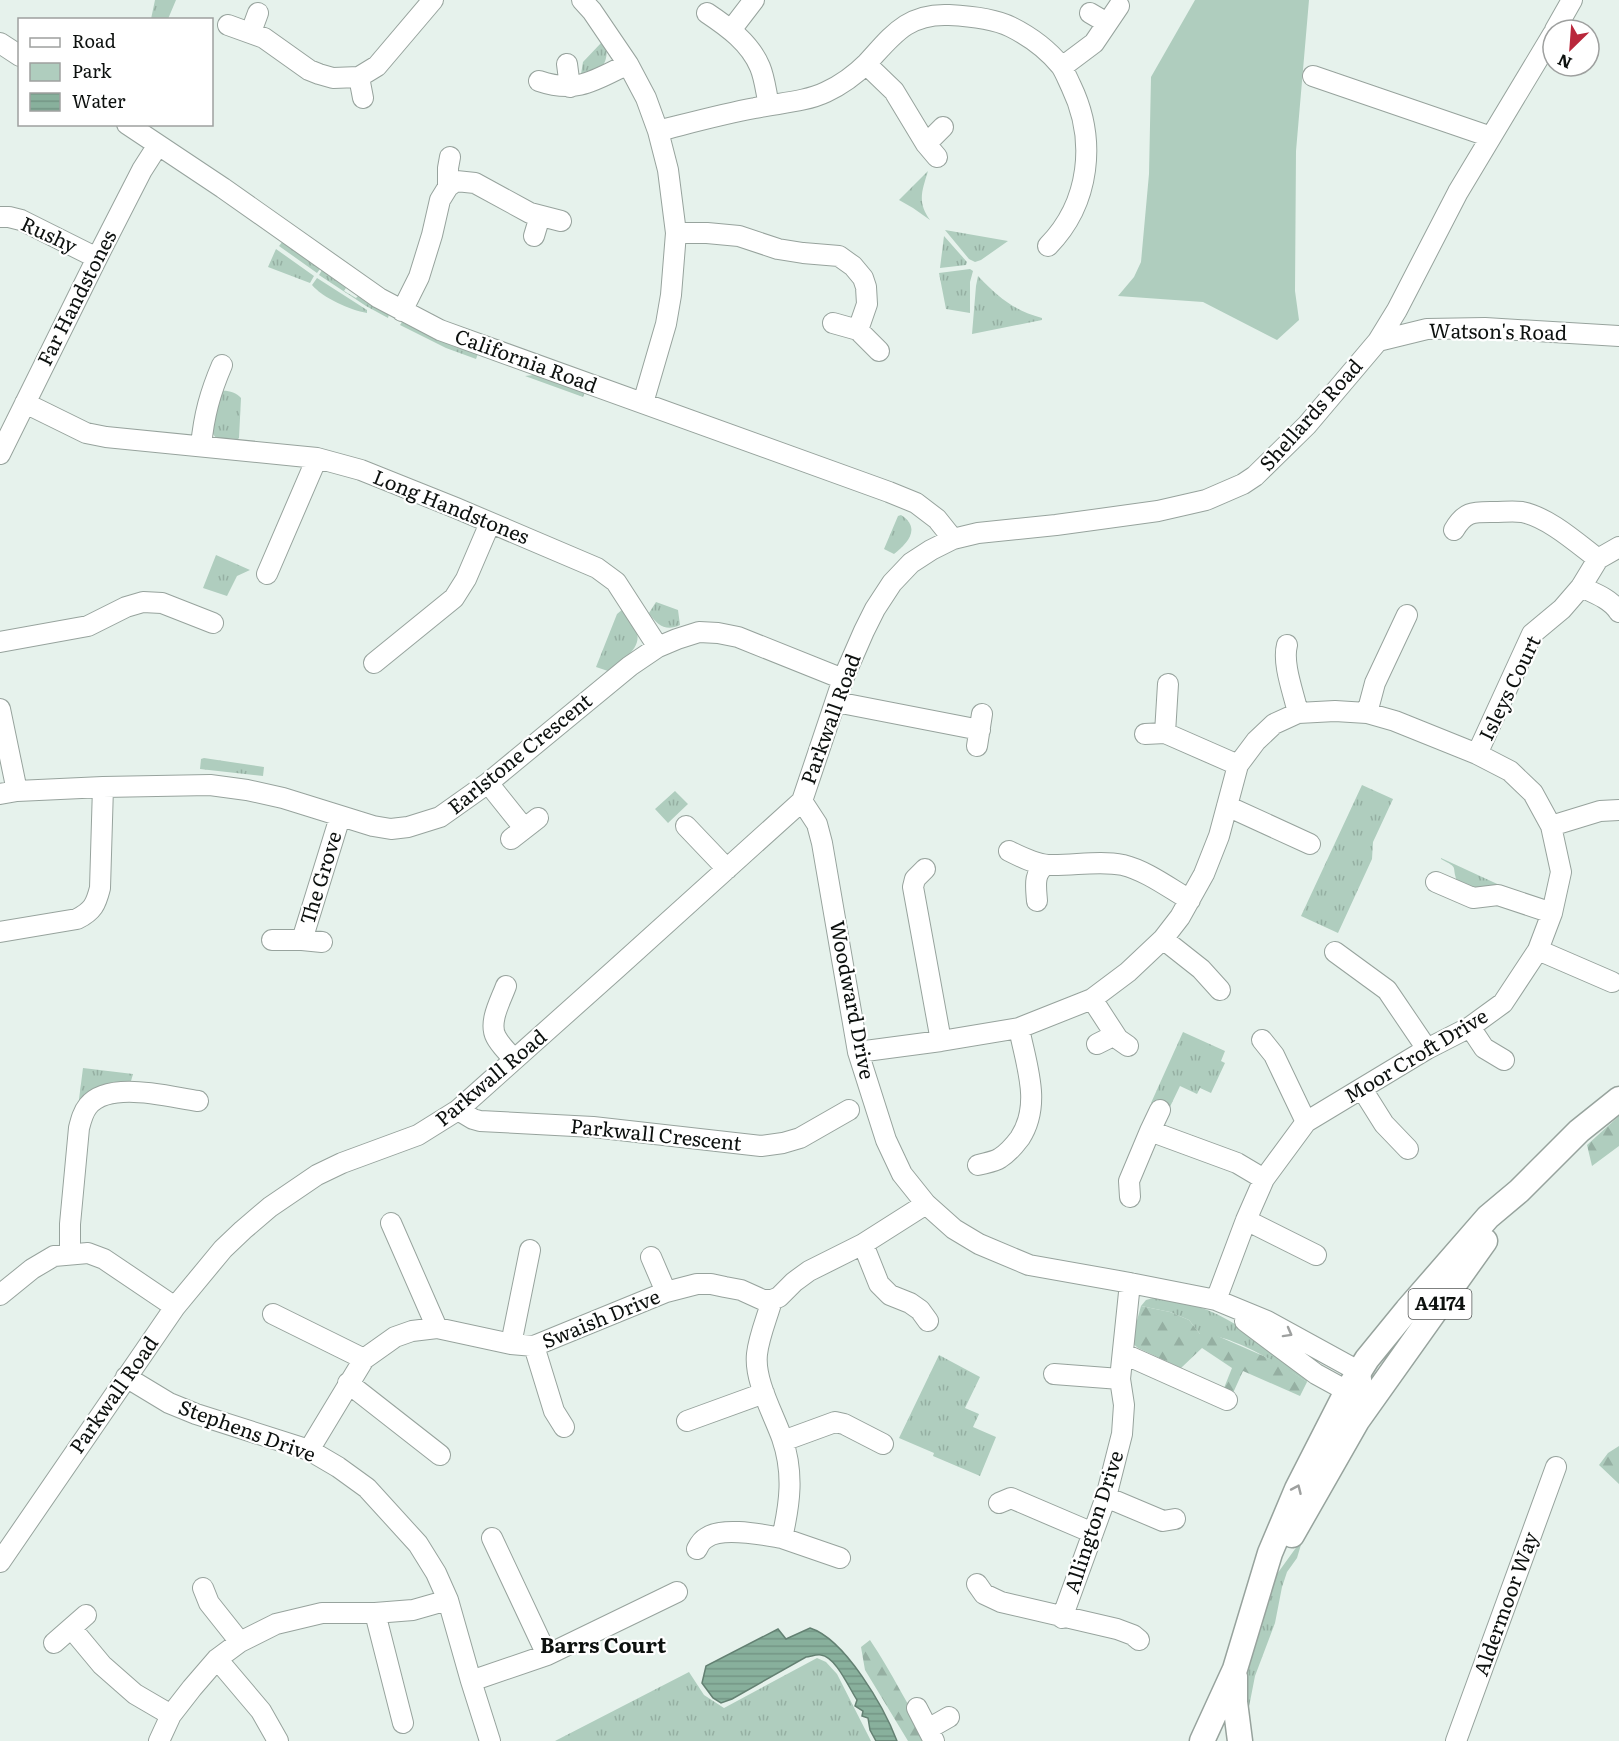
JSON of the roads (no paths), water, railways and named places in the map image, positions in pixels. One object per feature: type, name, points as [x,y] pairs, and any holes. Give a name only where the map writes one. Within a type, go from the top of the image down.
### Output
[{"type":"main road","name":"A4174","points":[[1202,1741],[1235,1669],[1270,1552],[1297,1489],[1367,1359],[1488,1217],[1520,1191],[1579,1131],[1619,1099]]},
{"type":"main road","name":"A4174","points":[[1256,1603],[1297,1525],[1359,1417],[1520,1191]]},
{"type":"main road","name":"A4174","points":[[1356,1382],[1371,1377],[1383,1365],[1414,1324],[1459,1278]]},
{"type":"main road","name":"A4174","points":[[1235,1669],[1235,1702],[1240,1741]]},
{"type":"street","points":[[228,25],[264,38],[309,70],[319,74],[333,78],[359,76],[377,66],[432,0]]},
{"type":"street","points":[[731,30],[754,0]]},
{"type":"street","points":[[1562,18],[1572,0]]},
{"type":"street","points":[[593,4],[646,98],[658,131],[668,170],[676,233],[671,295],[666,324],[643,403]]},
{"type":"street","points":[[1062,67],[1094,43],[1119,6]]},
{"type":"street","points":[[1090,12],[1107,23]]},
{"type":"street","points":[[251,32],[258,13]]},
{"type":"street","points":[[707,13],[731,30],[748,48],[760,67],[768,105]]},
{"type":"street","points":[[658,131],[730,113],[802,100],[824,93],[844,82],[866,64],[883,44],[903,27],[922,17],[947,15],[993,20],[1011,27],[1042,47],[1062,67],[1084,121],[1086,170],[1081,193],[1060,234],[1048,246]]},
{"type":"street","points":[[0,43],[18,55]]},
{"type":"street","name":"Shellards Road","points":[[864,631],[892,583],[911,563],[953,539],[978,533],[1158,511],[1206,500],[1244,484],[1256,476],[1307,424],[1378,341],[1458,192],[1541,54]]},
{"type":"street","points":[[567,64],[570,87]]},
{"type":"street","points":[[539,81],[555,87],[576,87],[628,64]]},
{"type":"street","points":[[866,64],[894,91],[932,150],[943,127]]},
{"type":"street","points":[[359,76],[363,98]]},
{"type":"street","points":[[1313,76],[1491,137]]},
{"type":"street","name":"California Road","points":[[130,126],[402,311],[440,330],[916,503],[937,519],[953,539]]},
{"type":"street","name":"Far Handstones","points":[[0,454],[97,258],[142,170],[158,145]]},
{"type":"street","points":[[448,187],[450,157]]},
{"type":"street","points":[[402,311],[419,277],[440,200],[448,187],[456,181],[475,183],[530,213],[561,221]]},
{"type":"street","points":[[534,236],[540,216]]},
{"type":"street","name":"Rushy","points":[[0,217],[21,220],[97,258]]},
{"type":"street","points":[[676,233],[739,236],[778,249],[839,256],[853,266],[863,278],[866,287],[867,304],[858,330]]},
{"type":"street","points":[[833,323],[858,330],[879,351]]},
{"type":"street","name":"Watson's Road","points":[[1378,341],[1427,329],[1485,328],[1619,336]]},
{"type":"street","points":[[201,446],[202,426],[210,392],[222,365]]},
{"type":"street","name":"Long Handstones","points":[[25,403],[86,433],[106,437],[317,458],[361,470],[597,568],[616,582],[658,647]]},
{"type":"street","points":[[267,574],[317,458]]},
{"type":"street","points":[[1454,530],[1466,515],[1476,512],[1523,512],[1554,525],[1598,560]]},
{"type":"street","points":[[374,663],[454,598],[466,579],[490,523]]},
{"type":"street","name":"Isleys Court","points":[[1477,754],[1532,634],[1562,609],[1581,587],[1598,560],[1619,547]]},
{"type":"street","points":[[1581,587],[1615,606],[1619,612]]},
{"type":"street","points":[[0,642],[88,626],[126,607],[142,602],[162,603],[213,623]]},
{"type":"street","points":[[1367,713],[1376,683],[1407,615]]},
{"type":"street","name":"Parkwall Road","points":[[0,1562],[175,1307],[223,1248],[270,1207],[299,1186],[342,1163],[418,1135],[458,1110],[802,801],[843,679],[864,631]]},
{"type":"street","name":"Earlstone Crescent","points":[[8,793],[103,787],[210,785],[283,798],[340,817],[391,829],[408,827],[440,818],[488,783],[630,666],[658,647],[677,639],[699,632],[738,637],[843,679]]},
{"type":"street","points":[[1287,645],[1286,664],[1298,713]]},
{"type":"street","points":[[1168,684],[1155,734],[1238,765]]},
{"type":"street","points":[[836,702],[980,730]]},
{"type":"street","points":[[0,709],[8,793]]},
{"type":"street","name":"Moor Croft Drive","points":[[858,1052],[1019,1028],[1092,999],[1128,972],[1163,939],[1190,900],[1219,836],[1238,765],[1256,741],[1274,724],[1298,713],[1335,711],[1367,713],[1395,721],[1477,754],[1510,771],[1533,794],[1551,826],[1561,872],[1552,913],[1538,950],[1503,1003],[1470,1027],[1427,1049],[1306,1122],[1264,1179],[1216,1300]]},
{"type":"street","points":[[488,783],[524,828]]},
{"type":"street","points":[[0,932],[77,919],[87,914],[96,902],[100,888],[103,787]]},
{"type":"street","name":"Woodward Drive","points":[[802,801],[817,824],[822,843],[858,1052],[886,1140],[902,1174],[926,1204],[954,1229],[979,1245],[1010,1258],[1039,1267],[1216,1300],[1316,1374],[1356,1382]]},
{"type":"street","points":[[1227,806],[1310,844]]},
{"type":"street","points":[[1551,826],[1600,811],[1619,810]]},
{"type":"street","name":"The Grove","points":[[302,940],[340,817]]},
{"type":"street","points":[[686,826],[727,869]]},
{"type":"street","points":[[1009,851],[1046,865],[1108,863],[1125,866],[1190,900]]},
{"type":"street","points":[[1037,901],[1035,882],[1041,868],[1046,865]]},
{"type":"street","points":[[925,869],[915,879],[914,887],[941,1041]]},
{"type":"street","points":[[1436,882],[1473,898],[1498,896],[1552,913]]},
{"type":"street","points":[[1163,939],[1201,969],[1220,990]]},
{"type":"street","name":"The Grove","points":[[272,940],[322,942]]},
{"type":"street","points":[[1538,950],[1612,982]]},
{"type":"street","points":[[1335,952],[1387,990],[1427,1049]]},
{"type":"street","points":[[506,986],[493,1029],[499,1042],[514,1059]]},
{"type":"street","points":[[1092,999],[1121,1040],[1097,1044]]},
{"type":"street","points":[[1470,1027],[1484,1048],[1504,1060]]},
{"type":"street","points":[[978,1165],[999,1159],[1013,1148],[1025,1130],[1031,1113],[1032,1096],[1019,1028]]},
{"type":"street","points":[[1262,1040],[1275,1055],[1306,1122]]},
{"type":"street","points":[[1362,1089],[1384,1125],[1408,1149]]},
{"type":"street","points":[[70,1254],[70,1224],[79,1128],[88,1106],[108,1093],[139,1092],[198,1101]]},
{"type":"street","name":"Parkwall Crescent","points":[[458,1110],[480,1121],[593,1127],[760,1146],[800,1138],[849,1110]]},
{"type":"street","points":[[1130,1197],[1130,1181],[1160,1110]]},
{"type":"street","points":[[1150,1131],[1237,1163],[1264,1179]]},
{"type":"street","points":[[782,1538],[789,1507],[791,1481],[783,1441],[764,1393],[757,1366],[757,1354],[772,1300],[779,1297],[809,1271],[863,1244],[926,1204]]},
{"type":"street","points":[[1246,1220],[1316,1255]]},
{"type":"street","points":[[391,1223],[437,1328]]},
{"type":"street","points":[[863,1244],[879,1284],[890,1295],[920,1310],[928,1321]]},
{"type":"street","points":[[511,1344],[530,1250]]},
{"type":"street","points":[[0,1295],[32,1269],[54,1256],[88,1253],[104,1259],[175,1307]]},
{"type":"street","points":[[651,1257],[666,1292]]},
{"type":"street","name":"Allington Drive","points":[[1062,1618],[1106,1497],[1122,1434],[1124,1405],[1120,1379],[1130,1283]]},
{"type":"street","name":"Swaish Drive","points":[[309,1450],[364,1359],[395,1337],[412,1331],[437,1328],[511,1344],[534,1346],[666,1292],[697,1284],[711,1284],[741,1290],[763,1300],[772,1300]]},
{"type":"street","points":[[273,1314],[364,1359]]},
{"type":"street","points":[[534,1346],[554,1411],[564,1426]]},
{"type":"street","points":[[1124,1354],[1227,1400]]},
{"type":"street","points":[[1054,1374],[1120,1379]]},
{"type":"street","name":"Stephens Drive","points":[[126,1377],[169,1403],[196,1414],[309,1450],[367,1488],[418,1544],[436,1573],[448,1600],[490,1741]]},
{"type":"street","points":[[1356,1382],[1363,1394],[1359,1417]]},
{"type":"street","points":[[348,1383],[440,1455]]},
{"type":"street","points":[[687,1421],[764,1393]]},
{"type":"street","points":[[783,1441],[835,1422],[844,1424],[883,1444]]},
{"type":"street","name":"Aldermoor Way","points":[[1456,1741],[1556,1467]]},
{"type":"street","points":[[1106,1497],[1163,1521],[1175,1519]]},
{"type":"street","points":[[999,1503],[1011,1498],[1093,1533]]},
{"type":"street","points":[[697,1549],[707,1537],[717,1533],[747,1532],[782,1538],[840,1558]]},
{"type":"street","points":[[492,1538],[547,1655]]},
{"type":"street","name":"Allington Drive","points":[[977,1584],[984,1593],[1001,1602],[1117,1629],[1133,1635],[1138,1640]]},
{"type":"street","points":[[202,1588],[209,1603],[240,1642]]},
{"type":"street","points":[[471,1680],[547,1655],[677,1592]]},
{"type":"street","points":[[159,1741],[171,1715],[217,1659],[240,1642],[276,1624],[322,1613],[412,1610],[448,1600]]},
{"type":"street","points":[[375,1613],[403,1723]]},
{"type":"street","points":[[54,1643],[79,1622],[102,1665],[135,1694],[171,1715]]},
{"type":"street","points":[[217,1659],[261,1711],[278,1741]]},
{"type":"street","points":[[917,1708],[931,1735],[949,1717]]},
{"type":"water","points":[[810,1628],[837,1646],[862,1676],[883,1711],[897,1741],[876,1741],[870,1730],[868,1718],[862,1716],[863,1711],[855,1706],[857,1700],[842,1674],[832,1661],[821,1655],[806,1657],[721,1703],[713,1698],[702,1683],[706,1666],[778,1629],[786,1639]]},
{"type":"district","name":"Barrs Court","points":[[603,1646]]}]
